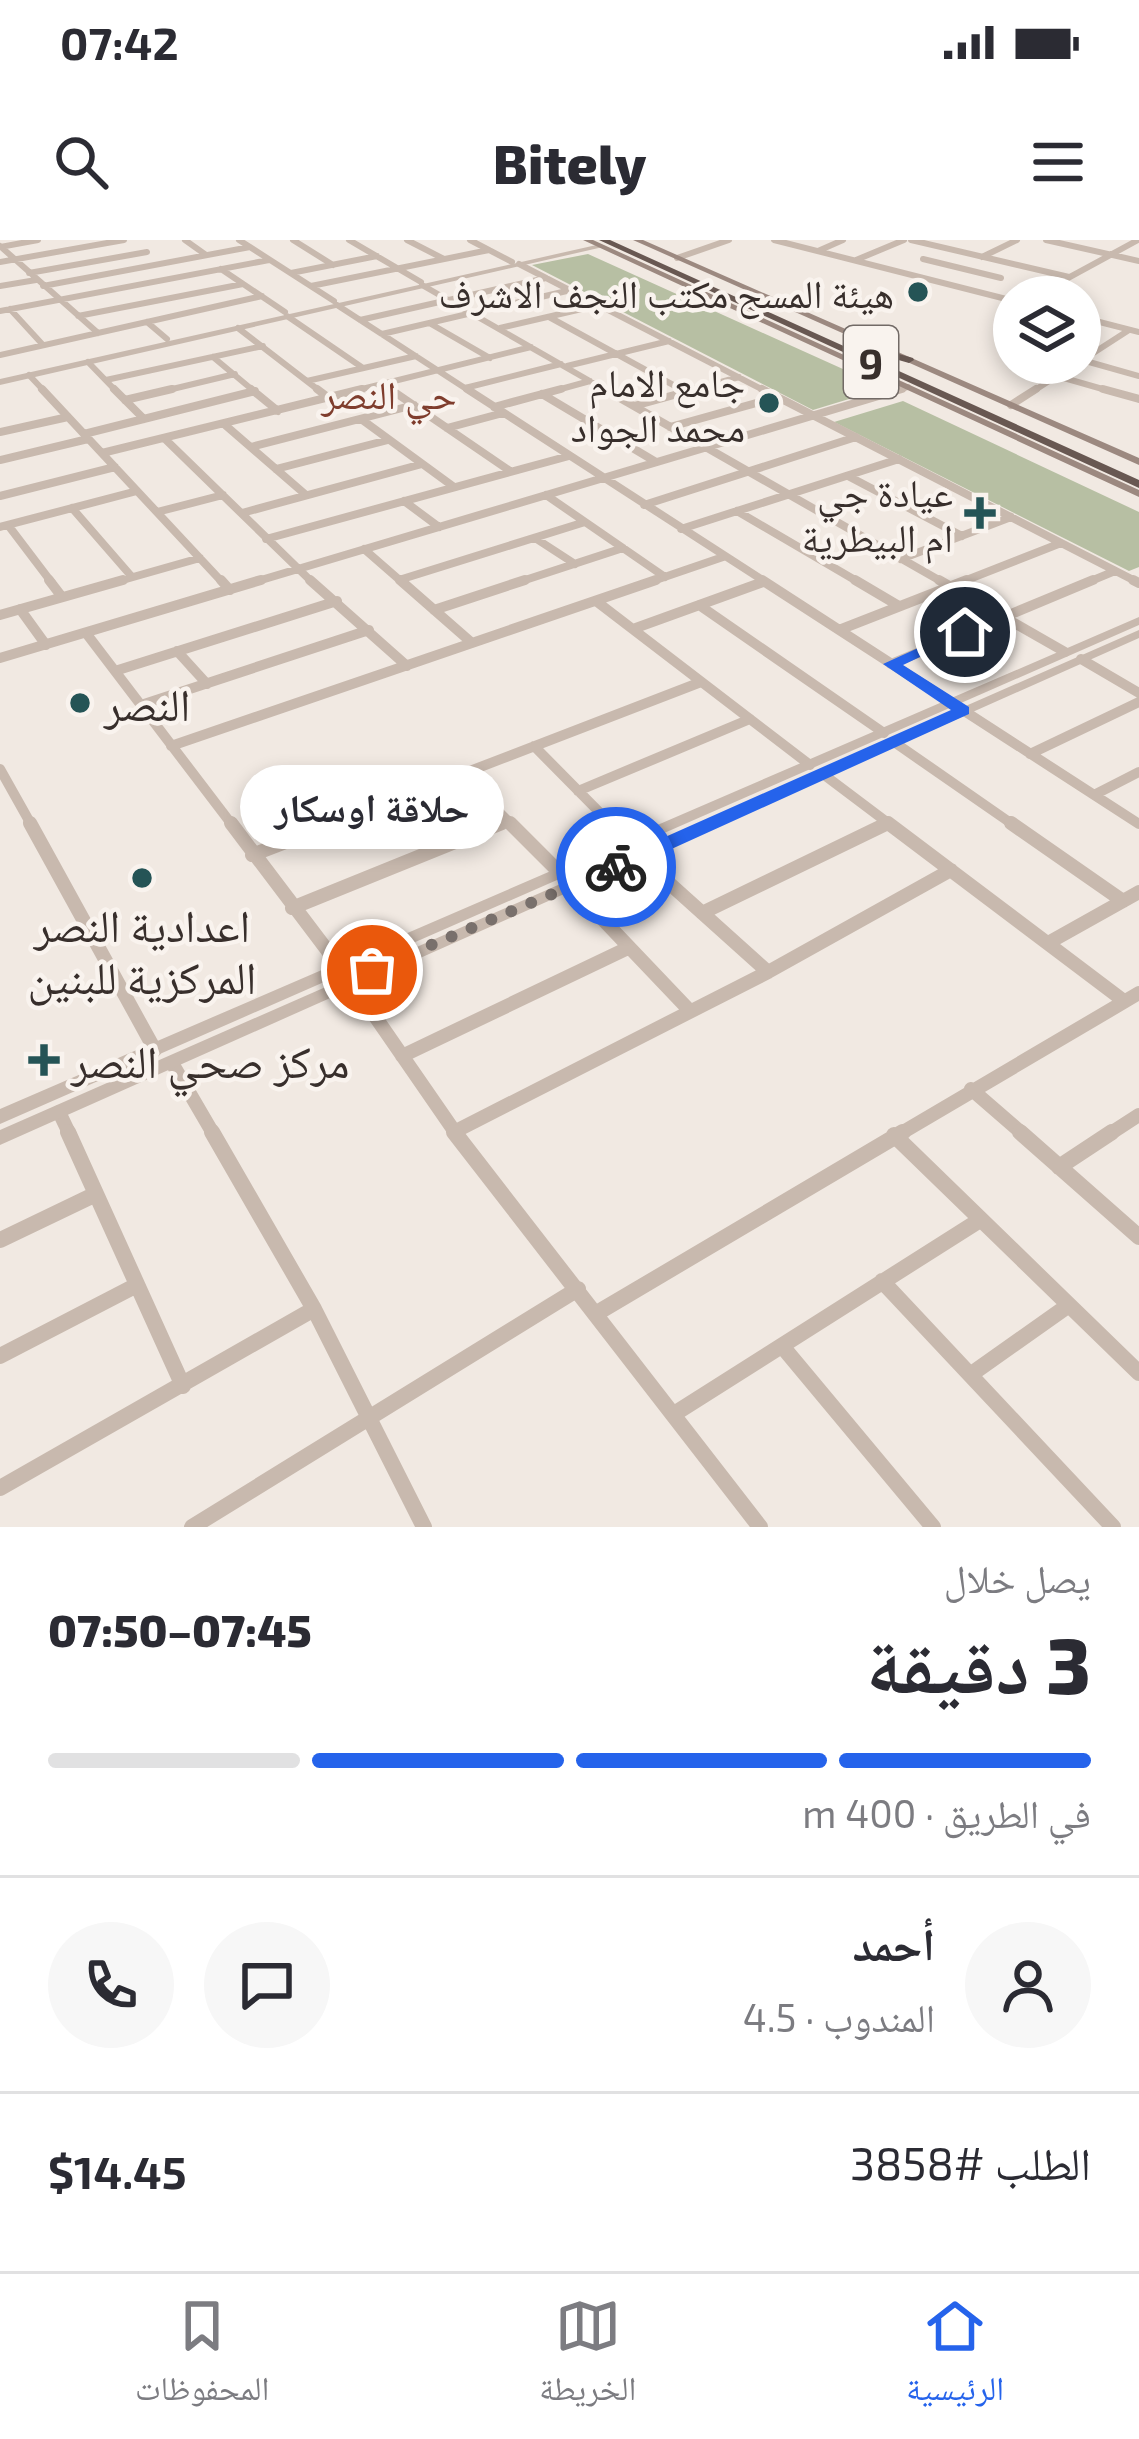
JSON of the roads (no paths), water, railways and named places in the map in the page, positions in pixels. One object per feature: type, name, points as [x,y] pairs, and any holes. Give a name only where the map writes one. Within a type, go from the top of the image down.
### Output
[{"type":"highway","name":"9","points":[[621,240],[1139,472]]},
{"type":"highway","name":"9","points":[[595,242],[1139,484]]},
{"type":"highway","points":[[857,346],[909,360]]},
{"type":"main road","points":[[637,240],[1139,462]]},
{"type":"main road","points":[[595,242],[1139,494]]},
{"type":"street","points":[[0,246],[38,240]]},
{"type":"street","points":[[0,262],[128,240],[164,263]]},
{"type":"street","points":[[184,240],[206,255]]},
{"type":"street","points":[[239,240],[1139,824]]},
{"type":"street","points":[[293,240],[333,265]]},
{"type":"street","points":[[351,241],[367,240]]},
{"type":"street","points":[[407,240],[444,259]]},
{"type":"street","points":[[470,240],[1139,584]]},
{"type":"street","points":[[677,258],[729,240]]},
{"type":"street","points":[[774,240],[993,295]]},
{"type":"street","points":[[818,251],[843,240]]},
{"type":"street","points":[[855,260],[908,240],[1065,276]]},
{"type":"street","points":[[982,257],[1017,240]]},
{"type":"street","points":[[1046,240],[1139,261]]},
{"type":"street","points":[[1114,240],[1134,242]]},
{"type":"street","points":[[351,241],[1139,697]]},
{"type":"street","points":[[0,379],[595,242]]},
{"type":"street","points":[[1071,276],[1134,242]]},
{"type":"street","points":[[0,246],[98,333]]},
{"type":"street","points":[[0,286],[250,247]]},
{"type":"street","points":[[896,271],[947,248]]},
{"type":"street","points":[[311,286],[489,250]]},
{"type":"street","points":[[36,280],[147,252]]},
{"type":"street","points":[[290,273],[377,256]]},
{"type":"street","points":[[5,310],[269,260]]},
{"type":"street","points":[[922,260],[993,276]]},
{"type":"street","points":[[1005,276],[1023,266]]},
{"type":"street","points":[[142,267],[160,280]]},
{"type":"street","points":[[220,269],[363,368]]},
{"type":"street","points":[[360,320],[546,278]]},
{"type":"street","points":[[976,291],[993,282]]},
{"type":"street","points":[[78,316],[243,284]]},
{"type":"street","points":[[382,334],[571,290]]},
{"type":"street","points":[[0,355],[262,296]]},
{"type":"street","points":[[142,304],[160,319]]},
{"type":"street","points":[[498,328],[598,305]]},
{"type":"street","points":[[5,310],[44,345]]},
{"type":"street","points":[[549,316],[686,392]]},
{"type":"street","points":[[146,322],[167,339]]},
{"type":"street","points":[[1101,322],[1134,331]]},
{"type":"street","points":[[430,323],[490,358]]},
{"type":"street","points":[[0,379],[238,326]]},
{"type":"street","points":[[238,326],[329,398]]},
{"type":"street","points":[[1101,350],[1134,331]]},
{"type":"street","points":[[465,388],[670,341]]},
{"type":"street","points":[[106,380],[262,346]]},
{"type":"street","points":[[102,453],[531,347]]},
{"type":"street","points":[[307,381],[416,356]]},
{"type":"street","points":[[214,357],[278,411]]},
{"type":"street","points":[[88,362],[144,419]]},
{"type":"street","points":[[1101,366],[1138,374]]},
{"type":"street","points":[[125,400],[235,374]]},
{"type":"street","points":[[29,375],[230,590]]},
{"type":"street","points":[[634,406],[740,377]]},
{"type":"street","points":[[494,407],[590,381]]},
{"type":"street","points":[[1011,405],[1045,384]]},
{"type":"street","points":[[1086,384],[1139,399]]},
{"type":"street","points":[[384,385],[510,471]]},
{"type":"street","points":[[0,658],[908,387]]},
{"type":"street","points":[[0,460],[255,392]]},
{"type":"street","points":[[542,394],[656,462]]},
{"type":"street","points":[[670,427],[778,397]]},
{"type":"street","points":[[251,447],[414,405]]},
{"type":"street","points":[[447,428],[503,413]]},
{"type":"street","points":[[2,428],[68,417]]},
{"type":"street","points":[[361,419],[454,487]]},
{"type":"street","points":[[224,424],[306,495]]},
{"type":"street","points":[[644,505],[856,437]]},
{"type":"street","points":[[164,438],[297,569],[406,666]]},
{"type":"street","points":[[276,469],[388,440]]},
{"type":"street","points":[[266,539],[569,456]]},
{"type":"street","points":[[681,529],[899,459]]},
{"type":"street","points":[[242,513],[422,464]]},
{"type":"street","points":[[0,496],[115,467]]},
{"type":"street","points":[[848,476],[962,536]]},
{"type":"street","points":[[62,597],[4,526],[137,491]]},
{"type":"street","points":[[157,512],[223,495]]},
{"type":"street","points":[[546,495],[665,577]]},
{"type":"street","points":[[404,501],[439,527]]},
{"type":"street","points":[[72,508],[132,577]]},
{"type":"street","points":[[737,511],[899,606]]},
{"type":"street","points":[[901,559],[1011,517]]},
{"type":"street","points":[[399,580],[585,522]]},
{"type":"street","points":[[535,538],[574,564]]},
{"type":"street","points":[[839,630],[1061,543]]},
{"type":"street","points":[[434,610],[623,548]]},
{"type":"street","points":[[364,550],[472,643]]},
{"type":"street","points":[[171,746],[723,556]]},
{"type":"street","points":[[0,615],[200,558]]},
{"type":"street","points":[[891,664],[1115,571]]},
{"type":"street","points":[[633,629],[763,582]]},
{"type":"street","points":[[596,601],[1048,943],[1131,997],[597,1313]]},
{"type":"street","points":[[115,671],[337,602]]},
{"type":"street","points":[[699,605],[1123,901]]},
{"type":"street","points":[[20,610],[46,645]]},
{"type":"street","points":[[141,705],[369,630]]},
{"type":"street","points":[[0,1138],[172,1063],[314,990],[340,970],[374,964],[1073,656],[1138,632]]},
{"type":"street","points":[[86,633],[352,983],[454,1132],[760,1527]]},
{"type":"street","points":[[177,651],[207,684]]},
{"type":"street","points":[[252,855],[701,682]]},
{"type":"street","points":[[1030,754],[1139,697]]},
{"type":"street","points":[[578,791],[750,719]]},
{"type":"street","points":[[534,746],[635,850],[768,972]]},
{"type":"street","points":[[0,770],[155,1050]]},
{"type":"street","points":[[1094,795],[1139,772]]},
{"type":"street","points":[[461,774],[690,1011]]},
{"type":"street","points":[[292,908],[507,820]]},
{"type":"street","points":[[703,913],[888,823]]},
{"type":"street","points":[[454,1132],[768,972],[951,870]]},
{"type":"street","points":[[1048,943],[1139,892]]},
{"type":"street","points":[[402,1056],[628,948]]},
{"type":"street","points":[[0,1117],[155,1050],[314,990],[352,983],[374,964]]},
{"type":"street","points":[[172,1063],[314,1310],[424,1527]]},
{"type":"street","points":[[970,1089],[1139,1238]]},
{"type":"street","points":[[58,1112],[183,1386]]},
{"type":"street","points":[[1059,1167],[1138,1118]]},
{"type":"street","points":[[894,1135],[1139,1373]]},
{"type":"street","points":[[0,1240],[96,1195]]},
{"type":"street","points":[[674,1414],[980,1220]]},
{"type":"street","points":[[882,1281],[1113,1527]]},
{"type":"street","points":[[0,1356],[137,1286]]},
{"type":"street","points":[[192,1527],[578,1289]]},
{"type":"street","points":[[970,1375],[1069,1305]]},
{"type":"street","points":[[0,1488],[314,1310]]},
{"type":"street","points":[[782,1346],[933,1527]]},
{"type":"place","name":"هيئة المسح مكتب النجف الاشرف","points":[[918,292]]},
{"type":"place","name":"جامع الامام محمد الجواد","points":[[769,403]]},
{"type":"place","name":"عيادة جي ام البيطرية","points":[[980,513]]},
{"type":"place","name":"النصر","points":[[80,703]]},
{"type":"place","name":"اعدادية النصر المركزية للبنين","points":[[142,878]]},
{"type":"place","name":"حلاقة اوسكار","points":[[372,970]]},
{"type":"place","name":"مركز صحي النصر","points":[[44,1060]]},
{"type":"district","name":"حي النصر","points":[[389,393]]}]
